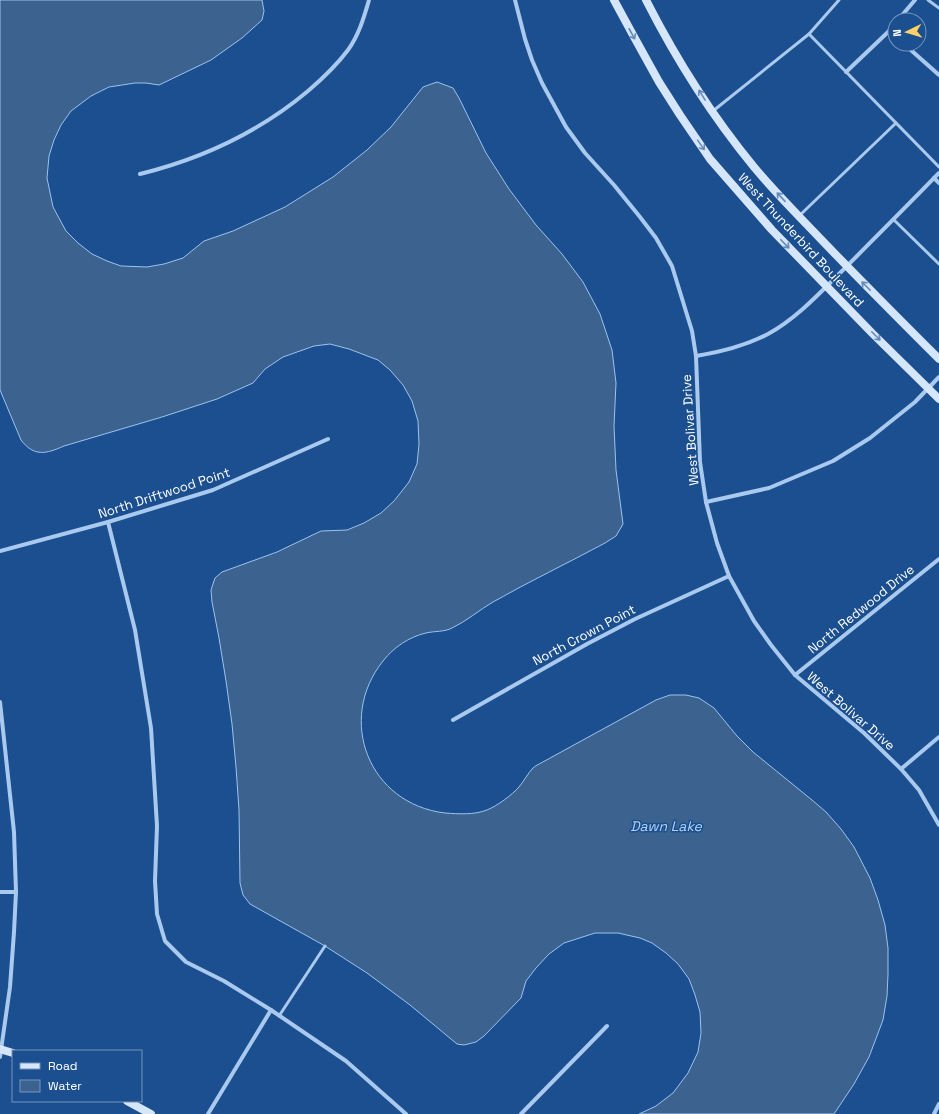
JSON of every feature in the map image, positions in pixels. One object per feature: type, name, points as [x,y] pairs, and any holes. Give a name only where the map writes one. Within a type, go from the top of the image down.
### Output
[{"type":"street","points":[[140,174],[165,168],[226,144],[262,124],[295,102],[326,75],[348,50],[359,31],[369,0]]},
{"type":"street","name":"West Bolivar Drive","points":[[515,0],[532,60],[542,83],[566,127],[585,154],[614,185],[640,217],[656,238],[672,266],[692,331],[696,356],[700,462],[706,502],[717,543],[729,576],[754,621],[771,645],[795,674],[864,733],[902,769],[919,790],[939,825]]},
{"type":"street","name":"West Thunderbird Boulevard","points":[[614,0],[659,82],[710,159],[772,230],[872,333],[939,399]]},
{"type":"street","name":"West Thunderbird Boulevard","points":[[646,0],[673,50],[713,112],[754,167],[846,266],[939,359]]},
{"type":"street","points":[[905,12],[915,0]]},
{"type":"street","points":[[846,72],[887,33]]},
{"type":"street","points":[[913,52],[939,75]]},
{"type":"street","points":[[696,356],[724,351],[742,345],[769,333],[791,319],[894,220],[939,173]]},
{"type":"street","points":[[934,178],[939,183]]},
{"type":"street","points":[[706,502],[769,488],[833,461],[870,438],[915,402],[939,376]]},
{"type":"street","name":"North Driftwood Point","points":[[0,551],[108,522],[213,490],[328,440]]},
{"type":"street","points":[[108,522],[135,630],[151,728],[157,826],[155,881],[157,914],[165,941],[186,962],[224,981],[271,1010],[346,1061],[406,1114]]},
{"type":"street","name":"North Redwood Drive","points":[[795,674],[939,559]]},
{"type":"street","name":"North Crown Point","points":[[453,720],[587,644],[635,619],[729,576]]},
{"type":"street","points":[[0,702],[14,832],[16,892],[10,987],[0,1051],[12,1053]]},
{"type":"street","points":[[902,769],[939,737]]},
{"type":"street","points":[[0,892],[16,892]]},
{"type":"street","points":[[208,1114],[271,1010]]},
{"type":"street","points":[[521,1114],[606,1026]]},
{"type":"street","points":[[129,1102],[151,1114]]},
{"type":"street","points":[[934,1114],[939,1104]]},
{"type":"lane","points":[[713,112],[809,34],[839,0]]},
{"type":"lane","points":[[928,0],[939,8]]},
{"type":"lane","points":[[809,34],[939,167]]},
{"type":"lane","points":[[799,216],[896,123]]},
{"type":"lane","points":[[894,220],[939,264]]},
{"type":"lane","points":[[279,1016],[325,946]]},
{"type":"water","name":"Dawn Lake","points":[[0,0],[262,0],[264,11],[262,20],[242,38],[211,60],[159,85],[135,83],[109,87],[91,96],[71,111],[61,125],[49,156],[47,178],[53,207],[66,231],[78,243],[92,254],[121,266],[147,267],[164,264],[183,258],[204,241],[233,231],[285,207],[333,177],[367,150],[391,127],[423,87],[437,82],[453,88],[486,153],[509,189],[536,225],[562,254],[583,282],[600,314],[612,350],[616,383],[614,426],[616,470],[623,524],[616,536],[605,543],[493,602],[468,619],[446,630],[426,633],[414,637],[402,643],[392,651],[383,661],[369,684],[362,708],[362,733],[368,756],[380,777],[397,794],[419,806],[445,813],[477,813],[491,808],[508,797],[519,787],[531,770],[536,766],[656,700],[670,695],[686,695],[699,698],[714,708],[737,736],[753,752],[826,812],[841,829],[854,847],[870,878],[878,900],[885,925],[888,948],[887,996],[883,1020],[869,1057],[854,1084],[834,1114],[639,1114],[656,1106],[673,1093],[688,1073],[698,1052],[701,1033],[700,1012],[689,979],[678,964],[666,953],[652,943],[640,938],[618,933],[595,933],[564,943],[549,954],[536,968],[526,981],[521,998],[484,1036],[476,1042],[464,1045],[457,1044],[410,1005],[367,973],[325,946],[250,904],[243,895],[240,883],[239,810],[232,724],[212,602],[211,590],[215,578],[222,572],[277,552],[321,531],[347,530],[364,523],[381,513],[394,501],[409,482],[417,464],[419,444],[418,421],[412,401],[403,385],[390,370],[378,360],[349,349],[330,344],[314,346],[283,357],[265,369],[253,383],[217,399],[162,417],[46,452],[31,449],[21,440],[0,390]]}]
